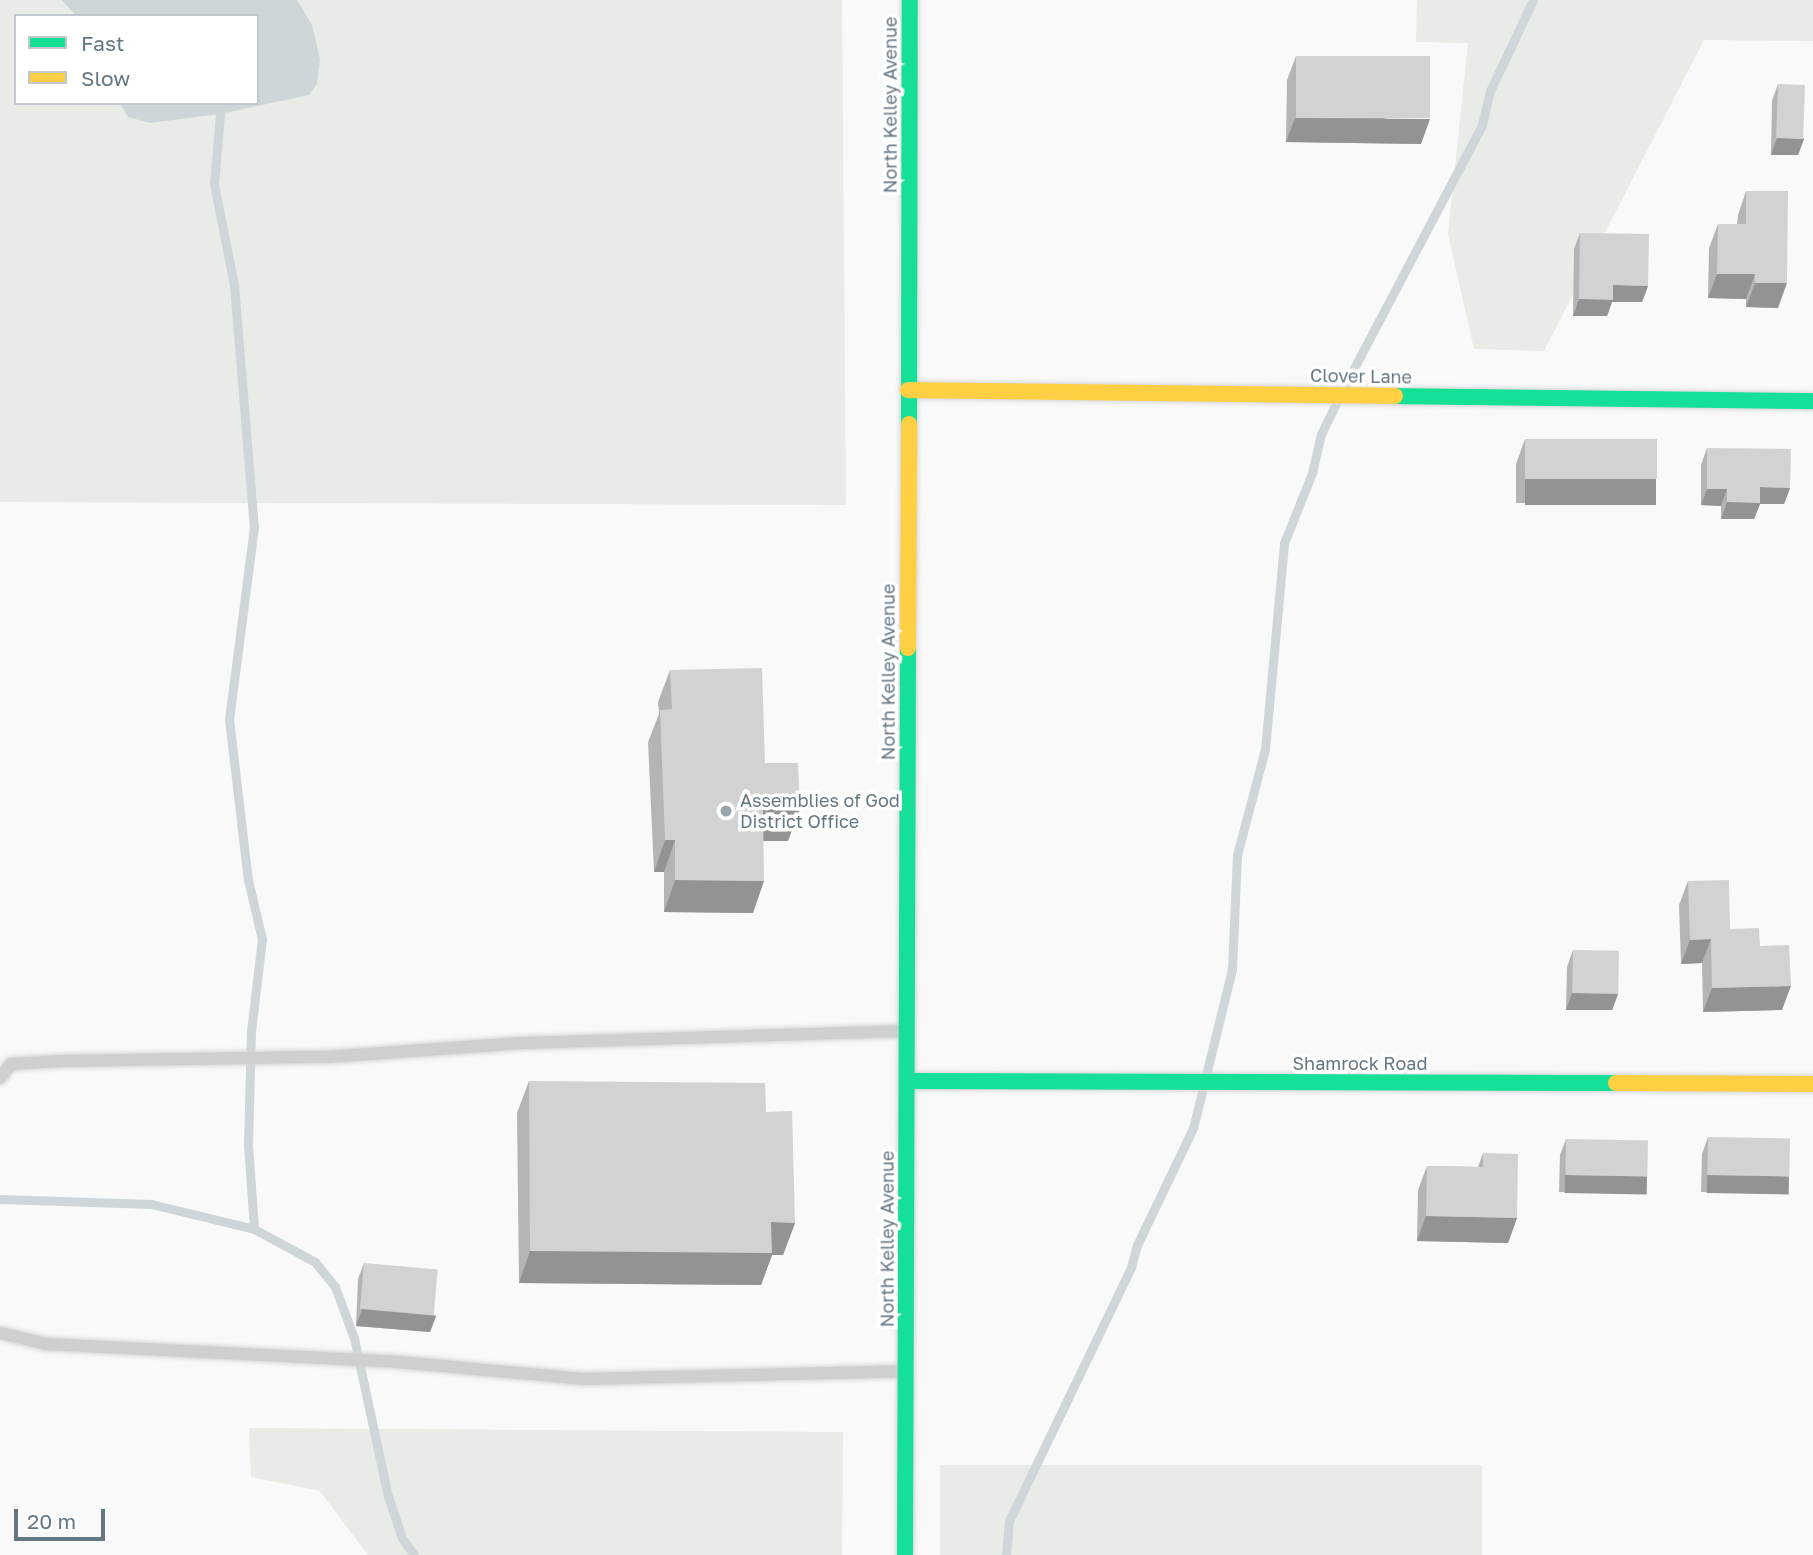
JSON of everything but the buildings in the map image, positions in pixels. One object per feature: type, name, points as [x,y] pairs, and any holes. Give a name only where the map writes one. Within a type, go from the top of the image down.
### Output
[{"type":"street","name":"North Kelley Avenue","points":[[905,1555],[910,0]]},
{"type":"street","name":"Clover Lane","points":[[908,390],[1813,401]]},
{"type":"street","name":"Shamrock Road","points":[[908,1081],[1813,1084]]},
{"type":"lane","points":[[0,1078],[11,1064],[61,1061],[327,1057],[523,1043],[907,1031]]},
{"type":"lane","points":[[0,1333],[46,1344],[494,1368],[583,1379],[905,1371]]},
{"type":"shaded area","points":[[0,0],[842,0],[846,505],[0,502]]},
{"type":"shaded area","points":[[62,0],[297,0],[312,25],[320,59],[317,84],[309,95],[220,114],[150,123],[128,117],[121,105],[259,105],[259,14],[74,14]]},
{"type":"shaded area","points":[[1417,0],[1813,0],[1813,41],[1704,40],[1544,351],[1474,349],[1448,234],[1468,43],[1416,42]]},
{"type":"shaded area","points":[[249,1428],[843,1432],[842,1555],[368,1555],[320,1491],[251,1477]]},
{"type":"shaded area","points":[[940,1465],[1482,1465],[1482,1555],[940,1555]]},
{"type":"waterway","points":[[1344,387],[1482,125],[1490,91],[1533,0]]},
{"type":"waterway","points":[[215,105],[220,114],[214,184],[234,285],[254,527],[229,719],[248,880],[262,939],[251,1031],[248,1145],[254,1229]]},
{"type":"waterway","points":[[1206,1075],[1232,969],[1237,855],[1265,749],[1284,543],[1312,473],[1321,434],[1336,403]]},
{"type":"waterway","points":[[1006,1555],[1009,1521],[1131,1267],[1137,1245],[1193,1128],[1202,1092]]},
{"type":"waterway","points":[[0,1199],[151,1204],[254,1229],[315,1262],[335,1287],[354,1338],[388,1496],[402,1538],[414,1555]]},
{"type":"traffic: fast","points":[[909,424],[910,0]]},
{"type":"traffic: fast","points":[[1395,396],[1813,401]]},
{"type":"traffic: fast","points":[[905,1555],[908,648]]},
{"type":"traffic: fast","points":[[908,1081],[1616,1083]]},
{"type":"traffic: slow","points":[[908,390],[1395,396]]},
{"type":"traffic: slow","points":[[908,648],[909,424]]},
{"type":"traffic: slow","points":[[1616,1083],[1813,1084]]},
{"type":"place","name":"Assemblies of God District Office","points":[[726,811]]}]
